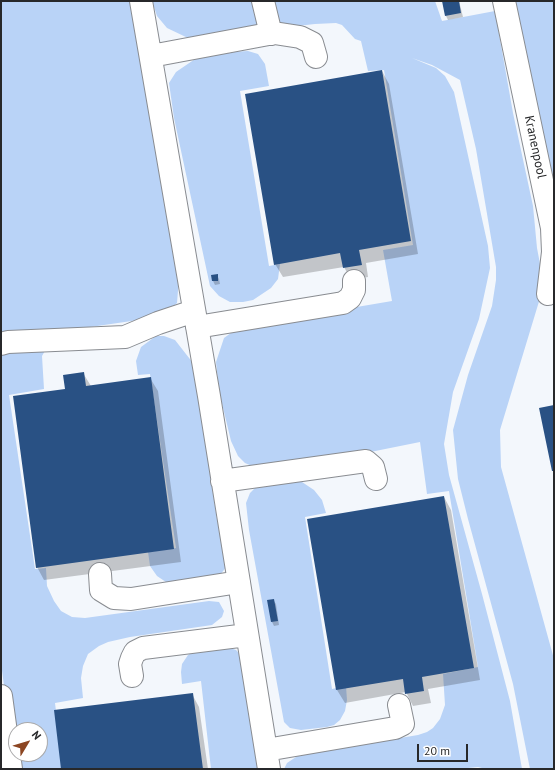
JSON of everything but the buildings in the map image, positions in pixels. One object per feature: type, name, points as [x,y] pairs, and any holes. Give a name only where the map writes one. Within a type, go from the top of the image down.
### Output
[{"type":"street","points":[[141,1],[239,582],[267,759],[395,728],[403,724],[399,705]]},
{"type":"street","points":[[263,1],[271,34]]},
{"type":"street","name":"Kranenpool","points":[[504,1],[552,228],[553,252],[548,294]]},
{"type":"street","points":[[151,56],[271,34],[300,37],[312,44],[316,57]]},
{"type":"street","points":[[1,344],[8,342],[125,337],[158,323],[343,303],[350,298],[354,290],[354,281]]},
{"type":"street","points":[[222,481],[366,461],[373,467],[376,479]]},
{"type":"street","points":[[100,574],[102,590],[114,598],[131,599],[239,582]]},
{"type":"street","points":[[132,676],[130,664],[132,658],[135,652],[143,648],[247,635]]},
{"type":"street","points":[[1,696],[11,769]]},
{"type":"shaded area","points":[[1,1],[132,1],[179,278],[177,303],[166,314],[159,317],[1,340]]},
{"type":"shaded area","points":[[152,1],[253,1],[259,29],[188,38],[167,28],[157,16]]},
{"type":"shaded area","points":[[268,1],[435,1],[442,21],[495,11],[513,113],[533,206],[537,248],[544,285],[500,430],[501,467],[554,659],[554,769],[530,769],[513,684],[458,479],[453,430],[468,375],[492,306],[496,280],[496,267],[476,149],[460,80],[432,65],[412,58],[436,68],[445,76],[454,92],[488,246],[490,268],[479,319],[453,392],[444,444],[449,475],[510,701],[522,769],[486,769],[478,767],[458,769],[284,769],[287,763],[299,755],[418,735],[427,732],[433,728],[440,719],[445,705],[443,674],[478,667],[449,491],[427,494],[420,442],[281,470],[252,466],[245,463],[238,456],[231,441],[219,391],[216,362],[224,338],[235,330],[245,326],[392,301],[383,250],[413,245],[384,70],[368,71],[361,41],[355,39],[342,25],[336,23],[315,24],[288,27],[280,30]]},
{"type":"shaded area","points":[[510,1],[554,1],[554,195]]},
{"type":"shaded area","points":[[248,51],[258,54],[265,64],[269,86],[240,91],[269,266],[280,264],[278,279],[271,288],[253,300],[230,302],[219,296],[210,286],[174,118],[169,83],[176,72],[198,57]]},
{"type":"shaded area","points":[[156,336],[164,336],[175,340],[193,363],[217,519],[227,566],[220,575],[178,584],[166,582],[157,576],[150,566],[148,552],[176,548],[150,374],[138,375],[136,361],[141,347]]},
{"type":"shaded area","points":[[1,349],[46,349],[42,356],[44,389],[9,395],[35,569],[46,568],[47,586],[54,601],[61,611],[72,617],[85,618],[209,601],[219,602],[224,611],[222,617],[212,625],[130,637],[108,642],[99,646],[88,654],[83,666],[81,678],[83,698],[55,703],[63,769],[15,769],[14,762],[48,762],[48,722],[9,722],[1,663]]},
{"type":"shaded area","points":[[287,482],[302,482],[314,490],[322,500],[326,513],[305,517],[332,689],[346,686],[347,700],[345,711],[340,720],[334,725],[301,730],[290,728],[284,722],[249,530],[246,503],[250,493],[256,487]]},
{"type":"shaded area","points":[[227,647],[236,650],[247,661],[262,769],[211,769],[201,681],[182,684],[182,664],[188,655],[195,650]]}]
